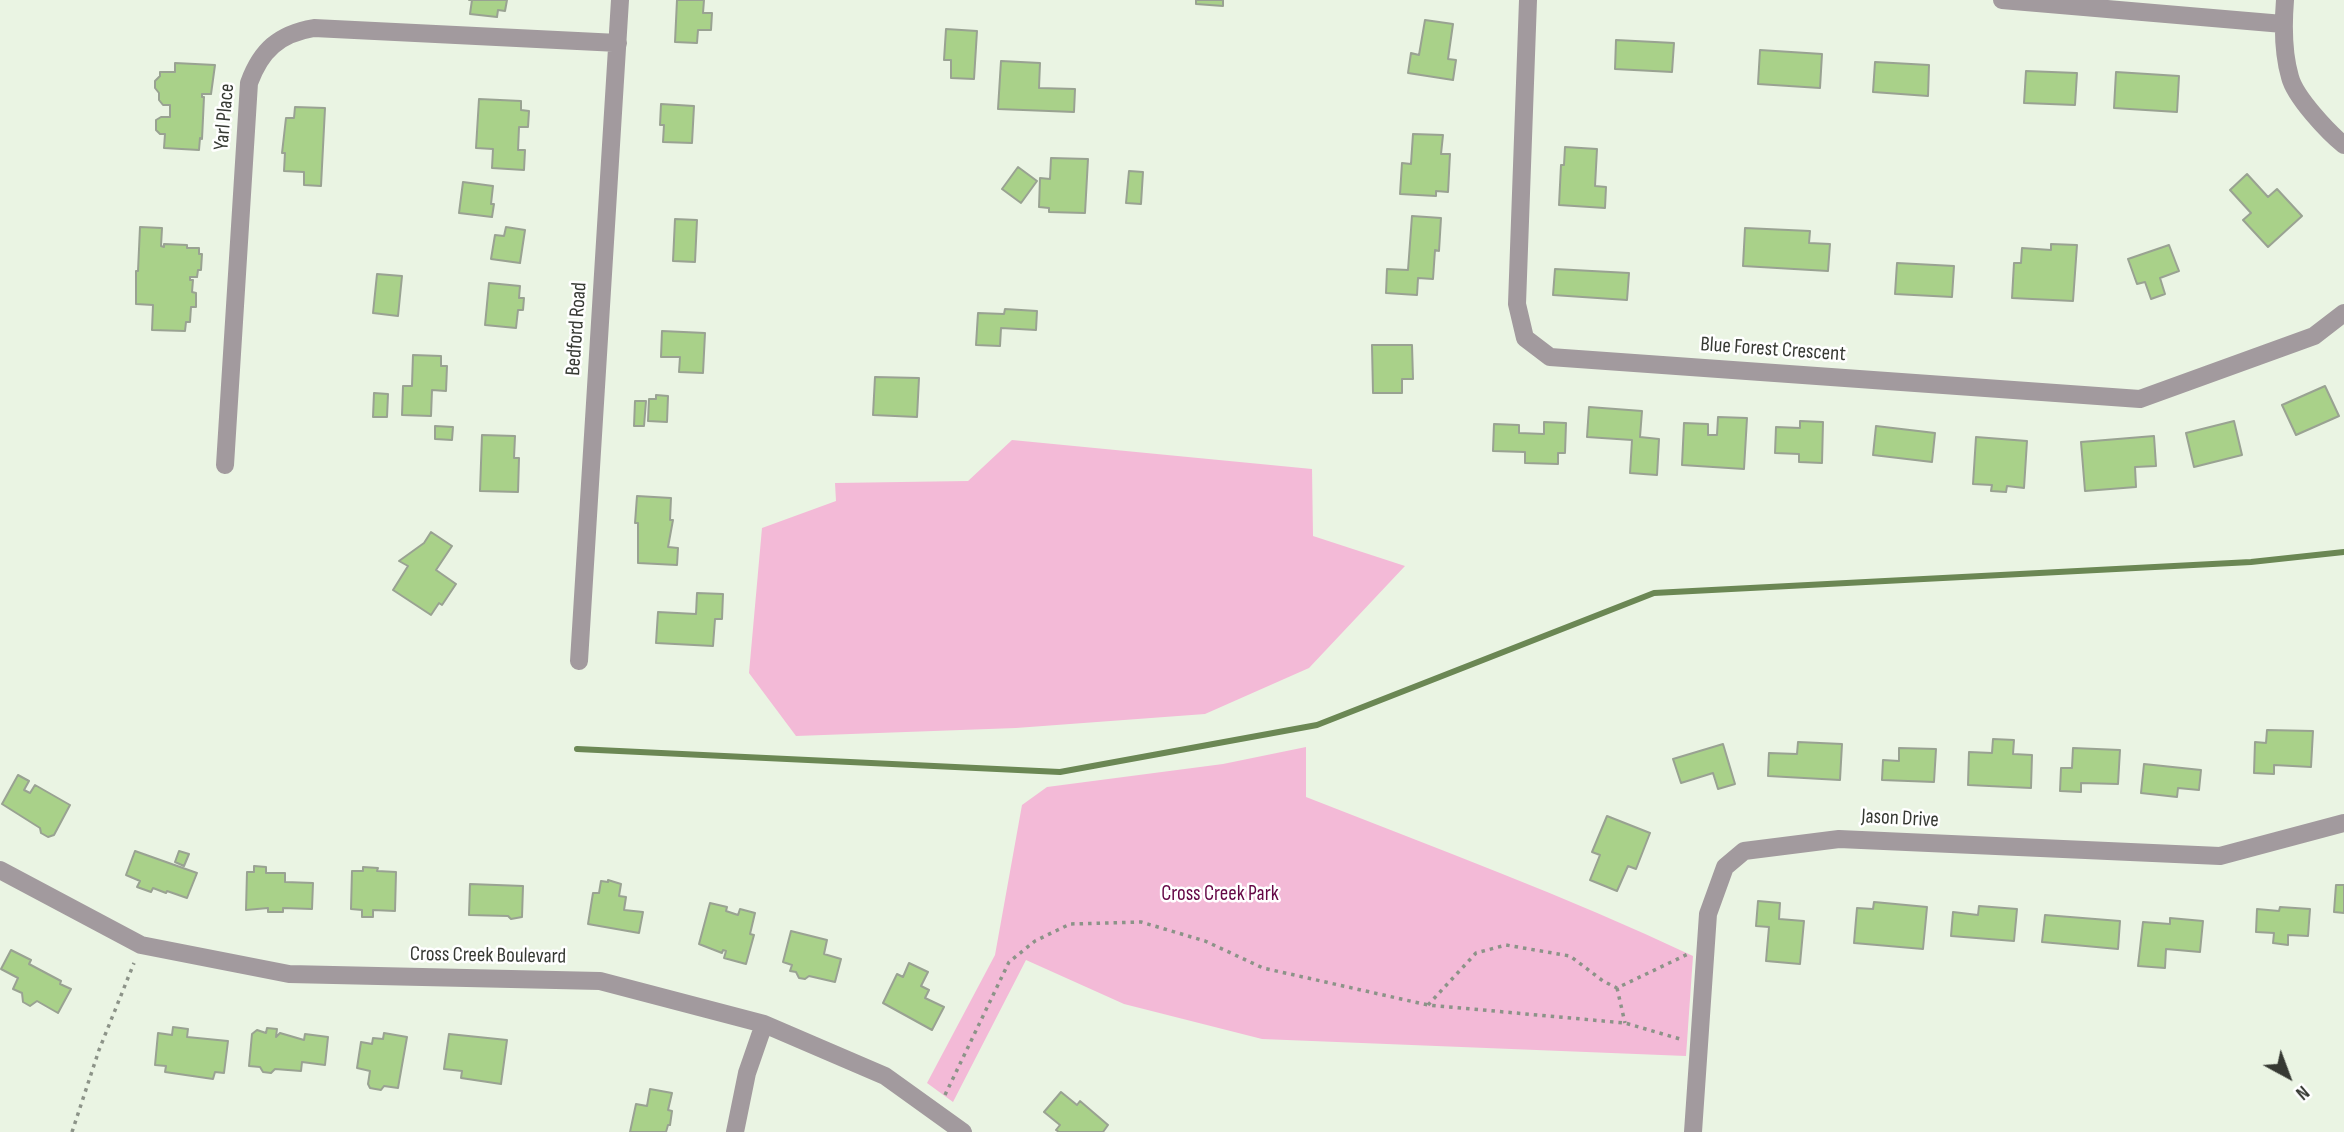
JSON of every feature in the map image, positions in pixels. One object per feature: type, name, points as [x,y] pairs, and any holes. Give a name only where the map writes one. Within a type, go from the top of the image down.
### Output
[{"type":"street","name":"Bedford Road","points":[[579,661],[620,0]]},
{"type":"street","name":"Blue Forest Crescent","points":[[1528,0],[1517,304],[1525,338],[1550,357],[2140,399],[2314,336],[2344,313]]},
{"type":"street","points":[[2002,0],[2283,24]]},
{"type":"street","points":[[2285,0],[2283,24],[2290,79],[2322,126],[2344,145]]},
{"type":"street","name":"Yarl Place","points":[[225,465],[249,83],[255,66],[265,51],[279,39],[296,31],[314,28],[618,43]]},
{"type":"street","name":"Jason Drive","points":[[1693,1132],[1708,915],[1725,867],[1744,851],[1839,839],[2220,856],[2344,823]]},
{"type":"street","name":"Cross Creek Boulevard","points":[[0,870],[141,945],[289,974],[600,981],[764,1024],[885,1076],[963,1132]]},
{"type":"street","points":[[735,1132],[747,1073],[764,1024]]},
{"type":"path","points":[[937,1113],[1009,962],[1035,941],[1069,924],[1141,922],[1205,941],[1263,968],[1428,1005],[1625,1023],[1699,1044]]},
{"type":"path","points":[[72,1132],[99,1050],[141,945]]},
{"type":"path","points":[[1428,1005],[1476,953],[1506,945],[1570,956],[1617,988]]},
{"type":"path","points":[[1617,988],[1706,945]]},
{"type":"path","points":[[1617,988],[1625,1023]]},
{"type":"green space","points":[[1012,440],[1312,469],[1313,536],[1405,566],[1309,668],[1205,714],[1016,728],[796,736],[749,673],[762,528],[836,501],[835,483],[968,481]]},
{"type":"green space","name":"Cross Creek Park","points":[[1306,747],[1306,797],[1549,893],[1693,956],[1686,1056],[1262,1039],[1124,1004],[1026,960],[953,1102],[927,1083],[995,955],[1022,805],[1047,787],[1223,764]]},
{"type":"building","points":[[472,0],[507,0],[505,11],[498,10],[497,17],[470,14]]},
{"type":"building","points":[[677,0],[704,0],[703,13],[712,13],[711,30],[698,30],[697,43],[675,42]]},
{"type":"building","points":[[1196,0],[1223,0],[1223,6],[1196,4]]},
{"type":"building","points":[[1425,20],[1453,24],[1448,59],[1456,60],[1453,80],[1408,73],[1411,53],[1419,55]]},
{"type":"building","points":[[946,29],[977,31],[974,79],[951,78],[951,60],[944,60]]},
{"type":"building","points":[[1616,40],[1674,43],[1672,72],[1615,69]]},
{"type":"building","points":[[1760,50],[1822,54],[1820,88],[1758,84]]},
{"type":"building","points":[[1001,61],[1040,63],[1039,88],[1075,89],[1074,112],[998,109]]},
{"type":"building","points":[[1875,62],[1929,65],[1928,96],[1873,92]]},
{"type":"building","points":[[175,63],[215,65],[211,94],[202,94],[202,139],[200,138],[199,150],[164,148],[165,134],[156,130],[156,120],[170,117],[170,105],[163,105],[159,100],[155,81],[160,72],[175,72]]},
{"type":"building","points":[[2026,71],[2077,73],[2075,105],[2024,103]]},
{"type":"building","points":[[2116,72],[2179,76],[2177,112],[2114,108]]},
{"type":"building","points":[[479,99],[521,101],[521,110],[529,111],[528,127],[519,127],[518,150],[525,150],[524,170],[492,168],[493,149],[476,148]]},
{"type":"building","points":[[661,104],[694,106],[692,143],[663,142],[664,125],[660,125]]},
{"type":"building","points":[[295,107],[325,108],[321,186],[304,185],[304,172],[284,171],[285,153],[282,153],[286,118],[294,118]]},
{"type":"building","points":[[1413,134],[1443,135],[1441,154],[1450,154],[1448,192],[1436,191],[1436,196],[1400,194],[1402,163],[1411,164]]},
{"type":"building","points":[[1565,147],[1597,149],[1595,186],[1606,187],[1605,208],[1559,205],[1561,165],[1564,165]]},
{"type":"building","points":[[1051,158],[1088,159],[1085,213],[1049,212],[1049,208],[1039,207],[1040,178],[1050,179]]},
{"type":"building","points":[[1018,167],[1037,181],[1021,203],[1002,189]]},
{"type":"building","points":[[1129,171],[1143,172],[1141,204],[1126,203]]},
{"type":"building","points":[[2247,174],[2268,197],[2277,189],[2302,216],[2268,247],[2243,220],[2251,213],[2230,190]]},
{"type":"building","points":[[463,182],[493,186],[492,217],[459,213]]},
{"type":"building","points":[[1412,216],[1441,218],[1439,251],[1435,250],[1433,279],[1418,278],[1417,295],[1386,293],[1387,269],[1408,270]]},
{"type":"building","points":[[675,219],[697,220],[695,262],[673,261]]},
{"type":"building","points":[[140,227],[162,228],[161,246],[187,245],[187,248],[199,248],[199,254],[202,254],[201,270],[198,270],[197,277],[190,277],[190,280],[193,280],[192,292],[196,293],[196,307],[191,307],[190,322],[186,322],[185,331],[152,330],[153,305],[136,304]]},
{"type":"building","points":[[506,227],[525,230],[520,263],[491,259],[495,235],[504,236]]},
{"type":"building","points":[[1745,228],[1810,231],[1809,243],[1830,244],[1828,271],[1743,266]]},
{"type":"building","points":[[2051,244],[2077,245],[2073,301],[2012,298],[2014,263],[2021,263],[2022,248],[2051,250]]},
{"type":"building","points":[[2169,245],[2179,271],[2160,278],[2165,294],[2151,299],[2145,282],[2137,284],[2128,259]]},
{"type":"building","points":[[1897,263],[1954,266],[1952,297],[1895,294]]},
{"type":"building","points":[[1555,269],[1629,273],[1627,300],[1553,295]]},
{"type":"building","points":[[377,274],[402,276],[398,316],[373,313]]},
{"type":"building","points":[[489,283],[520,286],[519,298],[524,298],[523,310],[518,310],[516,328],[485,325]]},
{"type":"building","points":[[1005,309],[1037,311],[1036,330],[1001,328],[1000,346],[976,345],[978,313],[1004,314]]},
{"type":"building","points":[[662,331],[705,333],[703,373],[679,372],[680,357],[661,357]]},
{"type":"building","points":[[1372,345],[1412,345],[1413,379],[1402,379],[1402,393],[1373,393]]},
{"type":"building","points":[[413,355],[441,356],[441,366],[447,366],[446,391],[432,390],[431,416],[402,415],[403,386],[412,386]]},
{"type":"building","points":[[875,377],[919,378],[917,417],[873,415]]},
{"type":"building","points":[[2325,386],[2339,416],[2296,435],[2282,405]]},
{"type":"building","points":[[374,393],[388,394],[387,417],[373,417]]},
{"type":"building","points":[[656,395],[668,396],[667,422],[648,421],[649,399],[656,399]]},
{"type":"building","points":[[635,401],[646,401],[644,426],[634,426]]},
{"type":"building","points":[[1589,407],[1642,411],[1640,437],[1659,439],[1657,475],[1630,473],[1632,440],[1587,437]]},
{"type":"building","points":[[1718,417],[1747,418],[1744,469],[1682,465],[1684,423],[1708,424],[1708,435],[1717,435]]},
{"type":"building","points":[[1800,421],[1823,422],[1822,463],[1799,462],[1799,454],[1775,453],[1776,427],[1800,428]]},
{"type":"building","points":[[2234,421],[2242,455],[2194,467],[2186,433]]},
{"type":"building","points":[[1544,422],[1566,423],[1565,453],[1558,453],[1558,464],[1525,463],[1525,452],[1493,451],[1494,424],[1519,425],[1519,433],[1544,434]]},
{"type":"building","points":[[435,426],[453,427],[452,440],[435,439]]},
{"type":"building","points":[[1876,426],[1935,433],[1932,462],[1873,455]]},
{"type":"building","points":[[482,435],[515,436],[514,458],[519,458],[518,492],[480,491]]},
{"type":"building","points":[[2154,436],[2156,466],[2135,467],[2136,487],[2085,491],[2081,442]]},
{"type":"building","points":[[1976,437],[2027,441],[2024,488],[2007,486],[2006,492],[1991,491],[1992,485],[1973,484]]},
{"type":"building","points":[[637,496],[671,498],[670,520],[673,520],[668,547],[678,548],[677,565],[638,563],[638,523],[635,523]]},
{"type":"building","points":[[431,532],[452,546],[436,570],[456,584],[442,605],[439,603],[431,615],[393,590],[408,566],[399,561],[424,543]]},
{"type":"building","points":[[697,593],[723,594],[722,619],[715,619],[713,646],[656,643],[658,612],[696,614]]},
{"type":"building","points":[[2267,730],[2313,731],[2311,767],[2274,765],[2274,774],[2254,773],[2255,742],[2266,743]]},
{"type":"building","points":[[1993,739],[2014,740],[2013,754],[2032,755],[2031,788],[1968,785],[1969,752],[1992,753]]},
{"type":"building","points":[[1798,742],[1842,744],[1840,780],[1768,776],[1769,753],[1797,754]]},
{"type":"building","points":[[1723,744],[1735,784],[1718,789],[1713,773],[1681,783],[1673,759]]},
{"type":"building","points":[[1899,748],[1936,749],[1934,782],[1882,780],[1883,760],[1899,761]]},
{"type":"building","points":[[2073,748],[2120,750],[2118,784],[2081,783],[2081,792],[2060,791],[2061,768],[2072,768]]},
{"type":"building","points":[[2144,764],[2201,770],[2199,790],[2178,788],[2177,797],[2141,793]]},
{"type":"building","points":[[18,775],[29,781],[24,790],[30,793],[35,785],[70,805],[54,835],[48,837],[41,833],[40,828],[2,804]]},
{"type":"building","points":[[1607,816],[1650,833],[1636,869],[1628,866],[1617,891],[1590,880],[1600,855],[1592,852]]},
{"type":"building","points":[[135,851],[197,873],[187,898],[167,891],[166,893],[153,888],[151,892],[137,887],[140,881],[126,875]]},
{"type":"building","points":[[179,851],[189,854],[184,866],[175,862]]},
{"type":"building","points":[[254,866],[266,867],[266,873],[285,873],[285,882],[313,883],[312,909],[283,908],[283,912],[268,912],[268,908],[246,910],[247,872],[254,872]]},
{"type":"building","points":[[363,867],[396,872],[395,911],[373,910],[373,917],[362,917],[362,910],[351,909],[352,871],[363,871]]},
{"type":"building","points":[[601,881],[621,884],[619,896],[626,897],[624,910],[643,912],[639,933],[588,924],[593,893],[599,893]]},
{"type":"building","points":[[470,884],[523,886],[522,917],[511,919],[508,916],[469,915]]},
{"type":"building","points":[[2336,885],[2344,885],[2344,913],[2334,912]]},
{"type":"building","points":[[1758,901],[1780,903],[1779,919],[1804,921],[1800,964],[1766,961],[1769,927],[1756,926]]},
{"type":"building","points":[[1874,902],[1927,907],[1923,949],[1854,943],[1857,908],[1873,909]]},
{"type":"building","points":[[710,903],[727,907],[726,911],[738,915],[740,909],[755,913],[750,934],[754,935],[746,964],[724,958],[726,951],[723,950],[722,953],[699,944]]},
{"type":"building","points":[[1979,906],[2017,909],[2014,941],[1951,936],[1953,912],[1978,915]]},
{"type":"building","points":[[2280,907],[2310,909],[2308,936],[2288,935],[2288,945],[2273,943],[2274,933],[2256,932],[2257,909],[2279,911]]},
{"type":"building","points":[[2045,915],[2120,921],[2118,949],[2042,942]]},
{"type":"building","points":[[2170,918],[2203,921],[2200,952],[2166,949],[2165,968],[2138,966],[2143,922],[2170,924]]},
{"type":"building","points":[[791,931],[827,940],[824,954],[841,959],[835,982],[809,976],[805,979],[799,978],[796,972],[790,971],[792,965],[783,962]]},
{"type":"building","points":[[11,950],[31,960],[29,964],[71,989],[58,1013],[37,1001],[30,1006],[23,1002],[22,993],[13,989],[18,978],[1,969]]},
{"type":"building","points":[[909,963],[928,972],[921,986],[929,990],[925,998],[944,1007],[932,1030],[883,1003],[897,974],[903,977]]},
{"type":"building","points":[[173,1027],[188,1029],[187,1037],[228,1041],[224,1073],[215,1072],[213,1079],[165,1072],[166,1066],[155,1065],[158,1033],[172,1035]]},
{"type":"building","points":[[267,1028],[277,1029],[276,1037],[280,1033],[304,1040],[305,1034],[328,1037],[325,1065],[302,1062],[301,1071],[275,1069],[271,1073],[263,1072],[260,1067],[249,1066],[252,1034],[257,1030],[266,1033]]},
{"type":"building","points":[[384,1033],[407,1037],[398,1088],[384,1086],[381,1090],[370,1088],[370,1071],[357,1068],[361,1042],[372,1044],[373,1038],[383,1039]]},
{"type":"building","points":[[449,1034],[507,1040],[501,1084],[461,1078],[462,1071],[444,1069]]},
{"type":"building","points":[[650,1089],[672,1093],[668,1110],[672,1111],[670,1125],[666,1132],[630,1132],[636,1104],[647,1106]]},
{"type":"building","points":[[1061,1092],[1077,1105],[1080,1101],[1108,1125],[1103,1132],[1056,1130],[1060,1125],[1044,1112]]},
{"type":"waterway","points":[[577,749],[1060,772],[1317,725],[1654,593],[2251,562],[2344,552]]}]
